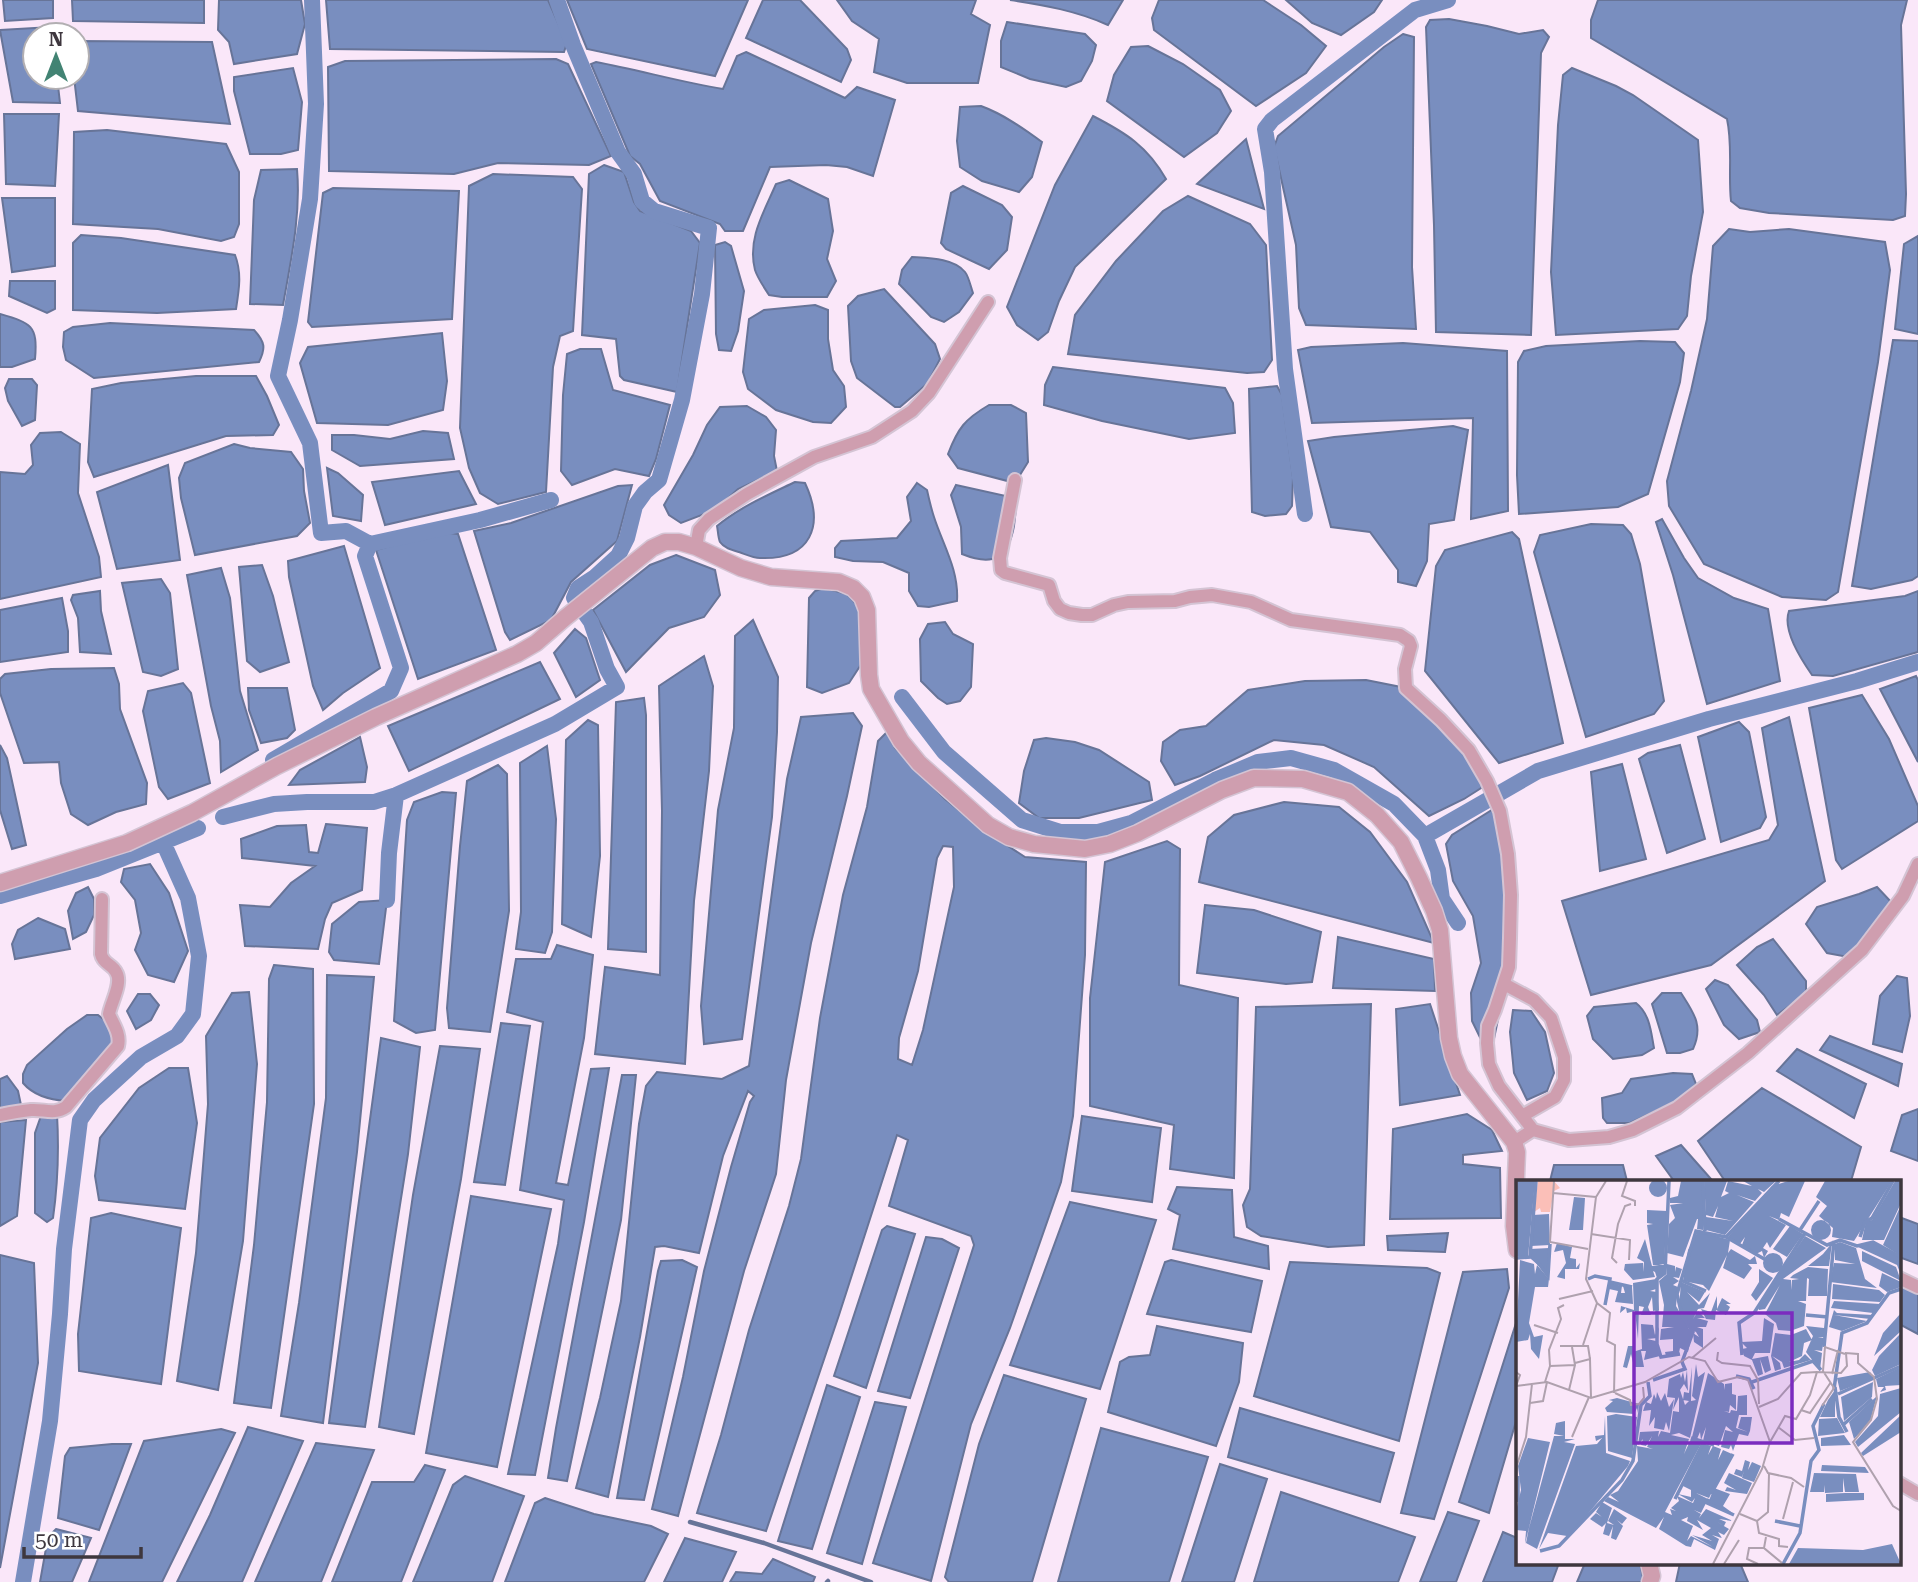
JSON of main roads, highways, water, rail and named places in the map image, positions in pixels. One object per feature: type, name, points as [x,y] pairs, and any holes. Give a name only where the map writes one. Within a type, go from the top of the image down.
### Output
[{"type":"water","points":[[3,0],[53,0],[53,18],[5,21]]},
{"type":"water","points":[[72,0],[204,0],[204,23],[73,21]]},
{"type":"water","points":[[219,0],[301,0],[305,24],[297,54],[234,64],[229,42],[218,30]]},
{"type":"water","points":[[326,0],[548,0],[567,43],[564,52],[330,49]]},
{"type":"water","points":[[567,0],[748,0],[715,76],[587,49]]},
{"type":"water","points":[[763,0],[800,0],[847,49],[851,60],[841,82],[746,38]]},
{"type":"water","points":[[837,0],[976,0],[971,14],[990,25],[978,83],[907,83],[874,72],[879,39],[852,21]]},
{"type":"water","points":[[1010,0],[1123,0],[1108,25],[1060,9]]},
{"type":"water","points":[[1159,0],[1263,0],[1301,25],[1326,46],[1306,73],[1256,106],[1154,30],[1152,18]]},
{"type":"water","points":[[1286,0],[1382,0],[1374,12],[1341,35],[1312,23]]},
{"type":"water","points":[[1598,0],[1907,0],[1901,25],[1905,216],[1893,220],[1769,213],[1740,208],[1731,201],[1727,119],[1591,38],[1591,20]]},
{"type":"water","points":[[1449,19],[1519,34],[1543,30],[1549,37],[1541,53],[1531,335],[1436,332],[1426,27],[1430,20]]},
{"type":"water","points":[[1007,22],[1085,34],[1096,45],[1092,61],[1081,81],[1066,87],[1030,79],[1001,67],[1001,41]]},
{"type":"water","points":[[21,29],[21,91],[59,91],[60,103],[13,102],[0,30]]},
{"type":"water","points":[[1403,34],[1414,37],[1412,267],[1416,329],[1306,325],[1299,308],[1296,245],[1274,147],[1278,136]]},
{"type":"water","points":[[91,41],[212,42],[230,124],[78,111],[76,91],[91,91]]},
{"type":"water","points":[[1148,46],[1183,64],[1220,90],[1231,111],[1217,133],[1184,157],[1107,101],[1114,75],[1131,47]]},
{"type":"water","points":[[746,52],[845,98],[857,87],[895,100],[873,176],[847,167],[826,165],[770,167],[743,231],[725,231],[720,224],[660,201],[640,164],[630,156],[591,64],[596,62],[723,89],[737,56]]},
{"type":"water","points":[[556,59],[568,64],[611,156],[589,165],[498,163],[454,174],[329,171],[328,67],[345,61]]},
{"type":"water","points":[[293,68],[302,102],[298,150],[281,154],[250,154],[234,91],[234,77]]},
{"type":"water","points":[[1572,68],[1633,95],[1698,140],[1703,212],[1691,276],[1687,316],[1678,329],[1556,335],[1551,272],[1558,125],[1563,75]]},
{"type":"water","points":[[981,106],[1005,117],[1042,142],[1032,177],[1019,192],[982,181],[960,167],[957,141],[960,107]]},
{"type":"water","points":[[4,114],[59,114],[55,186],[6,184]]},
{"type":"water","points":[[1093,116],[1135,142],[1166,179],[1075,267],[1048,332],[1038,340],[1017,325],[1007,307],[1055,185]]},
{"type":"water","points":[[107,130],[226,144],[239,172],[239,224],[234,237],[221,241],[158,229],[73,224],[74,132]]},
{"type":"water","points":[[1246,139],[1264,209],[1197,184]]},
{"type":"water","points":[[604,165],[624,172],[634,202],[640,211],[691,231],[700,243],[677,392],[624,380],[620,376],[616,339],[582,335],[589,174]]},
{"type":"water","points":[[297,169],[296,220],[283,305],[250,304],[254,200],[261,170]]},
{"type":"water","points":[[493,174],[573,177],[582,189],[573,331],[560,336],[553,367],[546,492],[498,504],[480,493],[469,468],[460,428],[469,186]]},
{"type":"water","points":[[789,180],[828,199],[833,231],[827,259],[836,281],[827,297],[769,295],[755,270],[753,247],[762,215],[776,184]]},
{"type":"water","points":[[963,186],[1002,205],[1012,217],[1007,250],[989,269],[946,249],[941,243],[951,193]]},
{"type":"water","points":[[333,188],[459,191],[452,319],[312,327],[308,322],[323,193]]},
{"type":"water","points":[[1188,196],[1250,224],[1266,245],[1272,360],[1264,372],[1247,373],[1068,354],[1075,315],[1116,261],[1163,211]]},
{"type":"water","points":[[2,198],[55,198],[55,266],[12,272]]},
{"type":"water","points":[[1729,229],[1750,232],[1789,229],[1885,242],[1890,270],[1878,362],[1838,592],[1826,600],[1782,597],[1704,564],[1669,506],[1667,481],[1707,319],[1713,246]]},
{"type":"water","points":[[81,235],[121,238],[235,255],[239,275],[236,309],[157,313],[73,310],[73,243]]},
{"type":"water","points":[[1918,236],[1918,334],[1895,329],[1904,244]]},
{"type":"water","points":[[725,242],[731,246],[744,291],[738,331],[731,351],[719,350],[716,334],[715,245]]},
{"type":"water","points":[[912,257],[948,261],[960,267],[966,274],[973,293],[959,312],[944,322],[931,317],[899,284],[902,270]]},
{"type":"water","points":[[10,281],[55,281],[55,309],[47,313],[9,296]]},
{"type":"water","points":[[884,289],[935,344],[940,359],[928,383],[900,407],[895,407],[857,378],[851,361],[848,306],[858,296]]},
{"type":"water","points":[[815,305],[828,310],[828,339],[833,370],[844,386],[846,407],[831,423],[813,422],[776,410],[748,389],[743,372],[749,319],[764,310]]},
{"type":"water","points":[[0,314],[30,327],[35,339],[35,359],[12,367],[0,367]]},
{"type":"water","points":[[110,323],[254,330],[262,342],[263,353],[259,362],[94,378],[66,360],[64,332],[73,327]]},
{"type":"water","points":[[442,333],[447,381],[443,410],[388,425],[317,423],[300,363],[308,347]]},
{"type":"water","points":[[1893,340],[1918,341],[1918,576],[1912,580],[1871,589],[1852,586]]},
{"type":"water","points":[[1675,342],[1684,353],[1680,382],[1648,494],[1618,507],[1519,514],[1518,362],[1524,351],[1546,346]]},
{"type":"water","points":[[1403,343],[1507,351],[1508,511],[1471,519],[1473,418],[1312,423],[1298,350],[1311,347]]},
{"type":"water","points":[[580,349],[601,349],[613,390],[670,405],[649,476],[615,469],[572,485],[561,471],[567,354]]},
{"type":"water","points":[[1053,367],[1225,388],[1233,403],[1235,433],[1189,439],[1102,421],[1044,405],[1045,385]]},
{"type":"water","points":[[196,376],[256,376],[279,425],[273,435],[226,436],[94,477],[88,462],[92,389],[121,383]]},
{"type":"water","points":[[9,379],[32,379],[37,385],[35,420],[22,426],[8,401],[5,388]]},
{"type":"water","points":[[1277,386],[1282,395],[1293,477],[1292,506],[1286,514],[1265,516],[1252,512],[1249,389]]},
{"type":"water","points":[[989,405],[1011,405],[1026,413],[1028,462],[1015,483],[958,468],[948,454],[963,425]]},
{"type":"water","points":[[747,406],[766,417],[776,430],[774,456],[777,471],[738,489],[715,510],[681,523],[669,515],[664,505],[707,425],[720,407]]},
{"type":"water","points":[[1453,426],[1468,430],[1454,520],[1429,524],[1427,561],[1416,586],[1398,582],[1398,570],[1370,532],[1331,527],[1308,441]]},
{"type":"water","points":[[423,431],[448,433],[454,459],[360,466],[332,450],[332,435],[390,439]]},
{"type":"water","points":[[61,432],[80,444],[78,493],[99,557],[101,577],[0,599],[0,472],[25,474],[33,465],[31,445],[40,433]]},
{"type":"water","points":[[234,444],[291,452],[303,469],[310,523],[297,536],[195,555],[181,498],[179,478],[185,463]]},
{"type":"water","points":[[168,465],[180,560],[117,569],[97,492]]},
{"type":"water","points":[[327,468],[338,473],[363,495],[361,521],[333,516]]},
{"type":"water","points":[[459,471],[476,504],[385,525],[372,482]]},
{"type":"water","points":[[795,482],[805,483],[814,513],[809,537],[802,546],[777,557],[760,558],[731,550],[720,542],[717,526],[745,507]]},
{"type":"water","points":[[917,483],[927,490],[956,579],[957,601],[929,607],[918,606],[909,591],[909,573],[883,562],[853,561],[835,557],[835,548],[841,541],[897,538],[911,521],[907,497]]},
{"type":"water","points":[[632,485],[617,541],[571,582],[551,620],[510,640],[505,632],[474,531],[511,523],[618,486]]},
{"type":"water","points":[[956,485],[1015,498],[1016,512],[1011,537],[1008,546],[998,557],[983,560],[962,554],[961,527],[951,495]]},
{"type":"water","points":[[1662,519],[1698,578],[1734,598],[1768,609],[1780,681],[1707,704],[1656,522]]},
{"type":"water","points":[[1591,524],[1623,525],[1631,534],[1640,564],[1664,701],[1654,714],[1586,737],[1534,552],[1540,535]]},
{"type":"water","points":[[440,532],[458,534],[496,650],[418,679],[376,550]]},
{"type":"water","points":[[1512,532],[1519,539],[1563,743],[1499,763],[1425,671],[1436,566],[1445,550]]},
{"type":"water","points":[[344,546],[380,668],[323,710],[313,686],[289,577],[288,561]]},
{"type":"water","points":[[676,555],[715,570],[720,595],[704,617],[669,628],[626,672],[593,610],[650,565]]},
{"type":"water","points":[[262,565],[273,596],[289,662],[260,672],[247,661],[239,567]]},
{"type":"water","points":[[221,568],[230,598],[240,691],[258,750],[221,772],[220,741],[187,575]]},
{"type":"water","points":[[161,579],[170,593],[178,669],[161,676],[143,672],[122,583]]},
{"type":"water","points":[[824,588],[847,594],[862,610],[862,663],[849,683],[822,693],[807,687],[809,598],[815,591]]},
{"type":"water","points":[[100,591],[101,611],[111,654],[80,652],[78,618],[71,600],[73,595]]},
{"type":"water","points":[[1918,591],[1918,652],[1833,676],[1812,675],[1790,635],[1789,611],[1905,596]]},
{"type":"water","points":[[62,598],[68,631],[68,652],[0,662],[0,610]]},
{"type":"water","points":[[753,620],[778,677],[772,817],[742,1039],[704,1044],[701,1006],[718,810],[734,728],[735,636]]},
{"type":"water","points":[[945,622],[953,634],[973,644],[971,687],[960,701],[947,704],[921,681],[920,639],[928,624]]},
{"type":"water","points":[[575,629],[586,638],[600,680],[576,697],[554,653]]},
{"type":"water","points":[[704,656],[713,686],[709,771],[694,901],[685,1064],[595,1054],[605,967],[660,975],[662,811],[659,686]]},
{"type":"water","points":[[540,662],[560,699],[409,771],[388,726]]},
{"type":"water","points":[[114,668],[119,684],[120,709],[147,783],[146,804],[116,812],[88,825],[71,814],[61,783],[59,762],[24,763],[0,693],[0,679],[5,674],[51,669]]},
{"type":"water","points":[[1916,676],[1918,680],[1918,762],[1880,689]]},
{"type":"water","points":[[1366,680],[1406,688],[1438,715],[1489,783],[1429,816],[1374,767],[1324,745],[1274,740],[1200,776],[1175,785],[1161,761],[1163,742],[1180,730],[1206,726],[1248,690],[1305,681]]},
{"type":"water","points":[[183,683],[191,693],[210,783],[168,799],[159,787],[143,711],[148,691]]},
{"type":"water","points":[[248,688],[287,688],[295,730],[287,738],[261,743],[249,710]]},
{"type":"water","points":[[1862,695],[1889,739],[1918,806],[1918,821],[1842,869],[1836,860],[1809,708]]},
{"type":"water","points":[[644,698],[646,952],[608,949],[616,702]]},
{"type":"water","points":[[853,713],[862,726],[811,943],[786,1080],[776,1174],[744,1271],[678,1516],[652,1509],[683,1377],[704,1271],[731,1167],[754,1096],[748,1091],[723,1156],[699,1253],[664,1246],[655,1247],[608,1497],[576,1488],[600,1398],[621,1301],[639,1124],[646,1086],[657,1072],[722,1079],[749,1066],[787,779],[801,717]]},
{"type":"water","points":[[1789,717],[1825,881],[1711,965],[1591,995],[1562,901],[1769,840],[1778,825],[1762,728]]},
{"type":"water","points":[[588,720],[598,725],[600,856],[591,937],[562,924],[566,740]]},
{"type":"water","points":[[1739,722],[1749,732],[1766,817],[1760,828],[1721,842],[1698,737]]},
{"type":"water","points":[[887,732],[895,748],[945,799],[982,829],[1025,857],[1086,862],[1085,955],[1073,1116],[1061,1182],[1010,1328],[971,1424],[931,1581],[873,1563],[974,1245],[971,1236],[889,1206],[908,1140],[897,1135],[766,1531],[697,1513],[801,1159],[820,1018],[843,895],[867,807],[878,741]],"holes":[[[943,846],[953,847],[954,887],[923,1030],[912,1065],[898,1059],[899,1038],[918,971],[937,858]]]},
{"type":"water","points":[[360,737],[367,767],[365,782],[289,785],[300,770]]},
{"type":"water","points":[[1046,738],[1075,742],[1099,750],[1149,782],[1152,800],[1079,818],[1039,818],[1019,803],[1024,771],[1034,740]]},
{"type":"water","points":[[0,745],[7,758],[26,845],[12,849],[0,810]]},
{"type":"water","points":[[1680,745],[1705,839],[1667,853],[1639,759],[1648,753]]},
{"type":"water","points":[[547,746],[556,819],[552,932],[545,953],[516,949],[521,912],[520,763]]},
{"type":"water","points":[[1622,764],[1646,859],[1600,871],[1591,772]]},
{"type":"water","points":[[498,765],[507,774],[509,911],[490,1032],[449,1028],[447,1008],[467,781]]},
{"type":"water","points":[[442,792],[456,793],[435,1030],[416,1033],[394,1021],[407,820],[414,802]]},
{"type":"water","points":[[1284,802],[1339,807],[1370,832],[1407,882],[1434,943],[1199,882],[1208,837],[1234,815]]},
{"type":"water","points":[[1495,808],[1512,848],[1501,1005],[1490,1058],[1472,1021],[1471,993],[1481,963],[1473,916],[1453,881],[1446,844],[1452,835]]},
{"type":"water","points":[[326,824],[367,828],[362,890],[332,903],[318,949],[245,946],[240,905],[270,907],[291,883],[315,866],[242,858],[241,839],[277,826],[306,825],[309,852],[318,853]]},
{"type":"water","points":[[1167,841],[1180,849],[1179,985],[1238,998],[1234,1178],[1170,1169],[1174,1125],[1090,1106],[1090,998],[1105,862]]},
{"type":"water","points":[[150,864],[169,893],[188,951],[174,982],[148,975],[135,950],[141,933],[135,900],[121,882],[124,869]]},
{"type":"water","points":[[88,887],[94,899],[94,915],[86,932],[73,939],[68,911],[76,893]]},
{"type":"water","points":[[1877,887],[1894,905],[1848,957],[1827,953],[1806,924],[1817,907]]},
{"type":"water","points":[[387,900],[379,964],[334,960],[329,952],[332,924],[359,902]]},
{"type":"water","points":[[1205,905],[1254,910],[1321,932],[1312,982],[1286,984],[1197,973]]},
{"type":"water","points":[[38,918],[65,929],[70,949],[15,959],[12,944],[18,930]]},
{"type":"water","points":[[1338,937],[1434,959],[1435,991],[1333,988]]},
{"type":"water","points":[[1773,939],[1806,981],[1806,994],[1777,1015],[1764,995],[1737,965],[1757,947]]},
{"type":"water","points":[[557,945],[593,955],[584,1038],[556,1183],[568,1185],[591,1069],[609,1068],[584,1222],[535,1475],[508,1474],[558,1244],[564,1200],[520,1190],[543,1022],[507,1012],[516,959],[551,959]]},
{"type":"water","points":[[274,965],[313,969],[314,1104],[271,1408],[234,1403],[254,1245],[267,1102],[269,979]]},
{"type":"water","points":[[327,975],[374,977],[357,1152],[323,1423],[281,1416],[326,1098]]},
{"type":"water","points":[[1897,976],[1907,978],[1910,1016],[1902,1052],[1873,1044],[1880,996]]},
{"type":"water","points":[[1715,980],[1728,985],[1757,1020],[1760,1032],[1739,1039],[1724,1025],[1706,989]]},
{"type":"water","points":[[249,992],[257,1064],[243,1241],[218,1390],[177,1381],[196,1253],[208,1104],[206,1036],[232,993]]},
{"type":"water","points":[[1662,993],[1681,993],[1689,1006],[1697,1026],[1693,1049],[1667,1053],[1652,1004]]},
{"type":"water","points":[[138,994],[150,994],[159,1005],[151,1020],[136,1029],[127,1011]]},
{"type":"water","points":[[1636,1003],[1647,1018],[1654,1048],[1642,1055],[1613,1059],[1593,1039],[1587,1016],[1594,1007]]},
{"type":"water","points":[[1371,1004],[1364,1245],[1328,1247],[1261,1236],[1247,1227],[1243,1205],[1250,1189],[1256,1007]]},
{"type":"water","points":[[1430,1004],[1460,1095],[1400,1105],[1396,1009]]},
{"type":"water","points":[[1513,1010],[1531,1011],[1545,1032],[1554,1073],[1547,1091],[1527,1100],[1514,1073],[1510,1032]]},
{"type":"water","points":[[87,1015],[98,1015],[111,1025],[114,1042],[67,1101],[32,1091],[23,1083],[27,1065]]},
{"type":"water","points":[[501,1023],[530,1026],[505,1185],[474,1182]]},
{"type":"water","points":[[1830,1036],[1902,1064],[1898,1086],[1820,1050]]},
{"type":"water","points":[[381,1038],[420,1047],[408,1154],[365,1427],[329,1423]]},
{"type":"water","points":[[440,1046],[480,1049],[461,1179],[414,1434],[379,1427],[413,1195]]},
{"type":"water","points":[[1797,1049],[1866,1084],[1854,1118],[1777,1071]]},
{"type":"water","points":[[169,1068],[188,1068],[197,1123],[185,1209],[99,1200],[95,1176],[100,1138],[139,1088]]},
{"type":"water","points":[[1673,1073],[1692,1074],[1696,1084],[1682,1099],[1630,1123],[1607,1123],[1603,1118],[1602,1098],[1622,1093],[1631,1079]]},
{"type":"water","points":[[622,1075],[636,1075],[621,1220],[567,1481],[548,1478],[556,1428]]},
{"type":"water","points":[[7,1076],[18,1091],[21,1105],[0,1108],[0,1079]]},
{"type":"water","points":[[1762,1088],[1861,1147],[1851,1180],[1724,1180],[1698,1141]]},
{"type":"water","points":[[1918,1109],[1918,1161],[1891,1151],[1902,1115]]},
{"type":"water","points":[[57,1114],[56,1192],[53,1218],[47,1222],[35,1213],[35,1133],[41,1116]]},
{"type":"water","points":[[1467,1114],[1492,1130],[1502,1151],[1463,1155],[1463,1164],[1500,1168],[1501,1218],[1390,1219],[1393,1129]]},
{"type":"water","points":[[1082,1116],[1161,1128],[1152,1202],[1072,1191]]},
{"type":"water","points":[[26,1120],[17,1216],[0,1226],[0,1122]]},
{"type":"water","points":[[1681,1145],[1711,1179],[1673,1180],[1656,1156]]},
{"type":"water","points":[[1554,1165],[1623,1165],[1627,1180],[1550,1180]]},
{"type":"water","points":[[1177,1187],[1232,1190],[1234,1237],[1268,1246],[1269,1269],[1173,1249],[1180,1215],[1168,1209]]},
{"type":"water","points":[[471,1196],[551,1209],[497,1467],[426,1453]]},
{"type":"water","points":[[1070,1202],[1156,1220],[1100,1389],[1010,1365]]},
{"type":"water","points":[[111,1213],[181,1228],[161,1384],[79,1371],[78,1334],[91,1218]]},
{"type":"water","points":[[1900,1217],[1918,1224],[1918,1264],[1900,1257]]},
{"type":"water","points":[[887,1226],[915,1234],[866,1388],[834,1376],[882,1230]]},
{"type":"water","points":[[1448,1233],[1445,1252],[1388,1250],[1387,1236]]},
{"type":"water","points":[[926,1237],[942,1239],[959,1248],[910,1398],[878,1391]]},
{"type":"water","points":[[0,1255],[34,1263],[38,1363],[0,1568]]},
{"type":"water","points":[[682,1260],[697,1267],[644,1500],[617,1498],[658,1271],[661,1261]]},
{"type":"water","points":[[1171,1260],[1262,1281],[1251,1332],[1147,1314],[1165,1262]]},
{"type":"water","points":[[1290,1262],[1427,1268],[1440,1273],[1399,1441],[1254,1396]]},
{"type":"water","points":[[1507,1269],[1509,1288],[1434,1519],[1401,1513],[1463,1272]]},
{"type":"water","points":[[1900,1274],[1918,1281],[1918,1334],[1900,1325]]},
{"type":"water","points":[[1516,1323],[1516,1421],[1489,1513],[1459,1502]]},
{"type":"water","points":[[1157,1326],[1243,1343],[1239,1382],[1216,1446],[1108,1412],[1120,1362],[1129,1357],[1150,1355]]},
{"type":"water","points":[[1004,1375],[1086,1399],[1032,1582],[949,1582],[945,1577],[979,1444]]},
{"type":"water","points":[[827,1385],[860,1397],[812,1549],[778,1541]]},
{"type":"water","points":[[875,1402],[906,1407],[862,1564],[827,1553]]},
{"type":"water","points":[[1240,1408],[1394,1453],[1380,1502],[1228,1457]]},
{"type":"water","points":[[248,1427],[303,1441],[242,1582],[177,1582],[210,1515]]},
{"type":"water","points":[[1101,1428],[1208,1457],[1169,1582],[1058,1582]]},
{"type":"water","points":[[221,1429],[235,1433],[162,1582],[89,1582],[144,1441]]},
{"type":"water","points":[[316,1443],[374,1450],[321,1582],[255,1582]]},
{"type":"water","points":[[131,1444],[99,1530],[58,1518],[65,1456],[70,1448]]},
{"type":"water","points":[[1220,1464],[1267,1479],[1234,1582],[1182,1582]]},
{"type":"water","points":[[425,1465],[445,1470],[401,1582],[332,1582],[372,1482],[414,1482]]},
{"type":"water","points":[[465,1476],[524,1496],[492,1582],[413,1582],[453,1485]]},
{"type":"water","points":[[1281,1492],[1415,1537],[1398,1582],[1254,1582]]},
{"type":"water","points":[[545,1498],[594,1514],[651,1526],[668,1534],[644,1582],[505,1582],[535,1503]]},
{"type":"water","points":[[1448,1512],[1479,1521],[1456,1582],[1420,1582]]},
{"type":"water","points":[[56,1529],[91,1538],[72,1582],[40,1582],[48,1537]]},
{"type":"water","points":[[1503,1532],[1516,1538],[1516,1564],[1559,1564],[1552,1582],[1483,1582]]},
{"type":"water","points":[[685,1538],[736,1552],[722,1582],[664,1582]]},
{"type":"water","points":[[773,1559],[815,1577],[813,1582],[730,1582],[736,1572],[762,1574]]},
{"type":"water","points":[[1585,1564],[1640,1564],[1644,1582],[1577,1582]]},
{"type":"water","points":[[1680,1564],[1740,1564],[1748,1582],[1676,1582]]},
{"type":"waterway","points":[[312,0],[316,104],[310,199],[278,376],[310,443],[321,533],[346,531],[370,544],[480,520],[551,500]]},
{"type":"waterway","points":[[223,817],[274,804],[374,802],[396,795],[555,724],[617,687],[607,669],[591,622],[574,598],[578,588],[618,556],[627,538],[635,506],[645,492],[659,480],[682,400],[702,294],[709,228],[654,211],[642,201],[634,174],[618,152],[557,0]]},
{"type":"waterway","points":[[1305,514],[1285,369],[1272,172],[1265,129],[1272,120],[1415,10],[1448,0]]},
{"type":"waterway","points":[[273,760],[391,691],[401,668],[365,556],[370,544]]},
{"type":"waterway","points":[[1425,836],[1538,771],[1709,719],[1857,681],[1918,662]]},
{"type":"waterway","points":[[902,697],[944,752],[1022,820],[1060,832],[1098,832],[1131,823],[1215,780],[1258,762],[1291,758],[1334,770],[1394,804],[1425,836],[1438,870],[1442,899],[1458,923]]},
{"type":"waterway","points":[[387,900],[396,795]]},
{"type":"waterway","points":[[0,896],[96,869],[198,828]]},
{"type":"waterway","points":[[23,1582],[50,1421],[64,1249],[80,1120],[94,1100],[141,1057],[177,1036],[193,1014],[199,956],[188,898],[163,842]]},
{"type":"waterway","points":[[690,1522],[764,1543],[871,1582]]}]
